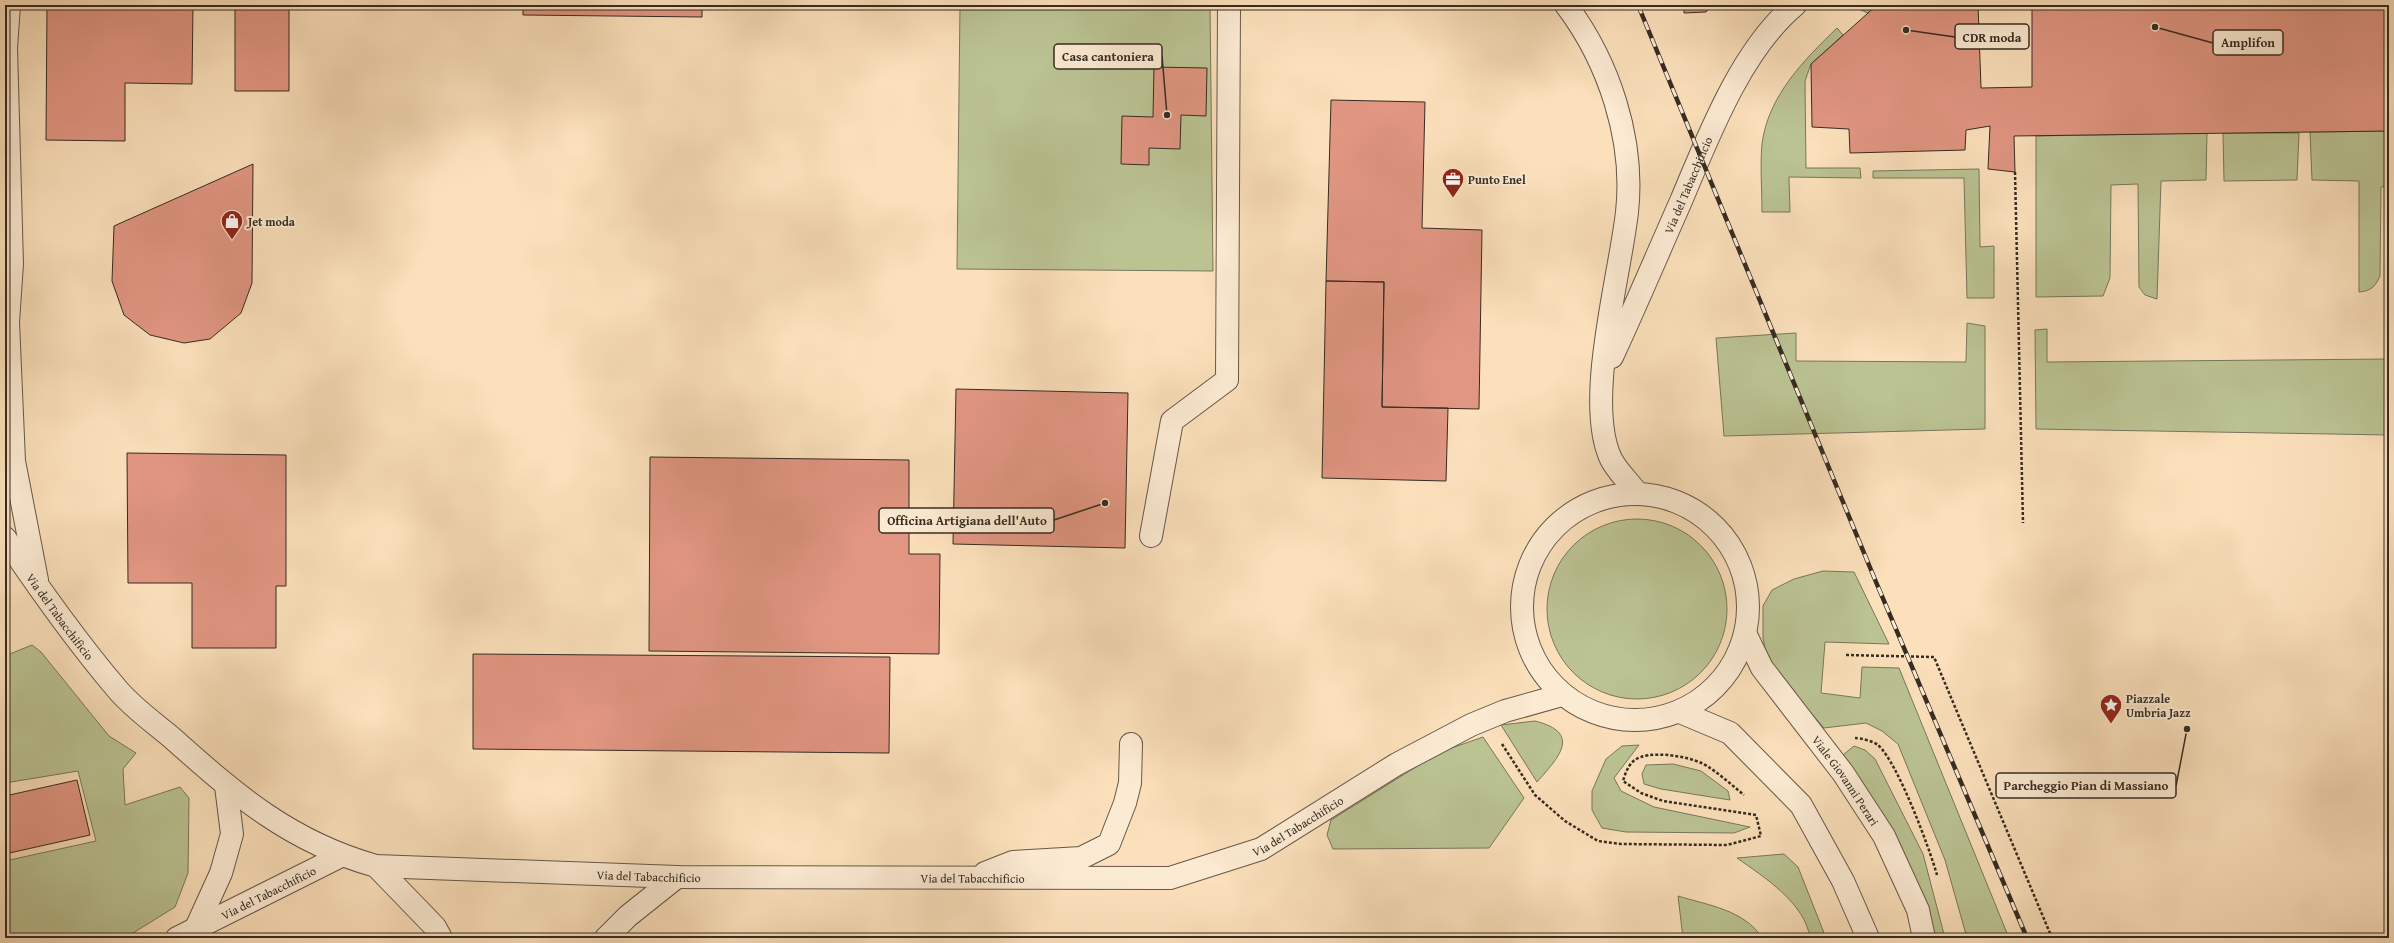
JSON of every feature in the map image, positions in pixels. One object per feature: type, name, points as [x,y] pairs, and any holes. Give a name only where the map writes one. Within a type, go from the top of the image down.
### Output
[{"type":"street","name":"Via del Tabacchificio","points":[[9,5],[6,48],[12,264],[8,322],[14,461],[39,589],[118,690],[226,786],[278,824],[341,856],[376,866],[678,877],[1170,878],[1261,849],[1398,764],[1504,711],[1562,695]]},
{"type":"street","points":[[1151,536],[1172,421],[1227,380],[1230,5]]},
{"type":"street","name":"Via del Tabacchificio","points":[[1566,5],[1597,54],[1616,103],[1627,162],[1627,211],[1618,262],[1602,379],[1601,423],[1611,459],[1636,493]]},
{"type":"street","name":"Via del Tabacchificio","points":[[1602,379],[1698,162],[1743,67],[1782,15],[1795,5]]},
{"type":"street","points":[[1636,493],[1681,503],[1718,529],[1738,556],[1748,589],[1746,635],[1733,667],[1710,694],[1680,712],[1651,720],[1621,721],[1590,712],[1562,695],[1532,659],[1520,614],[1527,567],[1552,528],[1591,502],[1636,493]]},
{"type":"street","points":[[5,538],[39,589]]},
{"type":"street","name":"Viale Giovanni Perari","points":[[1746,635],[1762,668],[1844,773],[1884,836],[1918,910],[1924,938]]},
{"type":"street","points":[[1680,712],[1730,733],[1801,805],[1844,881],[1868,938]]},
{"type":"street","points":[[972,878],[1013,862],[1081,858],[1109,844],[1125,803],[1130,783],[1131,744]]},
{"type":"street","name":"Via del Tabacchificio","points":[[186,933],[221,873],[232,834],[226,786]]},
{"type":"street","name":"Via del Tabacchificio","points":[[186,933],[341,856]]},
{"type":"street","points":[[376,866],[435,927],[441,938]]},
{"type":"street","points":[[606,938],[628,916],[678,877]]},
{"type":"path","points":[[2015,172],[2024,523]]},
{"type":"path","points":[[1846,654],[1934,657],[2052,938]]},
{"type":"path","points":[[1486,719],[1535,795],[1566,821],[1598,841],[1621,844],[1727,845],[1761,836],[1756,815],[1663,801],[1641,794],[1623,781],[1627,768],[1640,757],[1660,754],[1680,757],[1709,766],[1744,796]]},
{"type":"green space","points":[[960,5],[1210,5],[1213,271],[957,269]]},
{"type":"green space","points":[[1865,5],[1877,5],[1868,13],[1861,10]]},
{"type":"green space","points":[[2032,5],[2115,5],[2115,7],[2032,7]]},
{"type":"green space","points":[[2136,5],[2384,5],[2384,7],[2136,7]]},
{"type":"green space","points":[[1837,28],[1843,35],[1811,64],[1805,81],[1806,168],[1860,168],[1861,178],[1789,177],[1790,212],[1762,212],[1762,144],[1772,110],[1789,80],[1800,66]]},
{"type":"green space","points":[[2389,131],[2389,186],[2381,187],[2380,276],[2372,288],[2367,291],[2359,292],[2359,181],[2312,180],[2310,132]]},
{"type":"green space","points":[[2207,133],[2206,180],[2161,181],[2157,299],[2145,295],[2139,287],[2138,184],[2111,185],[2110,278],[2103,296],[2036,297],[2036,136]]},
{"type":"green space","points":[[2223,133],[2299,133],[2297,180],[2224,181]]},
{"type":"green space","points":[[1979,169],[1980,247],[1994,246],[1994,298],[1967,298],[1964,178],[1873,178],[1873,171]]},
{"type":"green space","points":[[1967,323],[1985,326],[1985,429],[1724,436],[1716,338],[1796,333],[1796,361],[1966,362]]},
{"type":"green space","points":[[2047,329],[2047,362],[2389,359],[2389,435],[2036,429],[2035,330]]},
{"type":"green space","points":[[1646,519],[1655,520],[1680,529],[1701,545],[1717,566],[1726,591],[1726,627],[1717,652],[1701,673],[1680,689],[1672,692],[1655,698],[1628,699],[1619,698],[1594,689],[1580,679],[1567,666],[1557,652],[1548,627],[1547,600],[1548,591],[1557,566],[1567,552],[1580,539],[1594,529],[1619,520]]},
{"type":"green space","points":[[1823,571],[1854,572],[1889,644],[1825,642],[1821,693],[1860,698],[1862,667],[1899,668],[2009,938],[1967,938],[1945,860],[1898,744],[1882,731],[1866,723],[1824,728],[1768,664],[1763,638],[1763,606],[1772,590],[1794,579]]},
{"type":"green space","points":[[32,645],[41,652],[109,736],[136,753],[123,769],[125,805],[180,787],[189,798],[188,873],[175,907],[125,938],[5,938],[5,861],[96,841],[78,771],[5,783],[5,656]]},
{"type":"green space","points":[[1535,721],[1550,726],[1559,732],[1562,739],[1562,747],[1558,755],[1537,782],[1501,725]]},
{"type":"green space","points":[[1483,737],[1524,798],[1489,848],[1333,849],[1327,835],[1331,820],[1440,752]]},
{"type":"green space","points":[[1639,745],[1614,778],[1621,791],[1654,807],[1750,827],[1734,833],[1626,832],[1602,828],[1592,810],[1592,791],[1606,759],[1622,746]]},
{"type":"green space","points":[[1854,746],[1865,750],[1875,759],[1923,854],[1945,938],[1935,938],[1920,891],[1843,755]]},
{"type":"green space","points":[[1673,764],[1701,771],[1728,791],[1730,800],[1661,789],[1644,784],[1642,774],[1646,765]]},
{"type":"green space","points":[[1784,854],[1798,867],[1826,938],[1810,938],[1807,925],[1792,902],[1771,882],[1737,858]]},
{"type":"green space","points":[[1678,896],[1713,906],[1736,915],[1746,921],[1762,938],[1683,938]]},
{"type":"building","points":[[47,5],[193,5],[192,84],[125,83],[125,141],[46,140]]},
{"type":"building","points":[[235,5],[289,5],[289,91],[235,91]]},
{"type":"building","points":[[523,5],[702,5],[702,17],[523,15]]},
{"type":"building","points":[[1684,5],[1712,5],[1706,12],[1684,13]]},
{"type":"building","points":[[1877,5],[1978,5],[1981,88],[2032,87],[2032,7],[2389,7],[2389,131],[2014,136],[2015,172],[1988,169],[1990,126],[1966,130],[1965,150],[1850,153],[1849,129],[1812,127],[1811,64]]},
{"type":"building","points":[[1154,67],[1207,68],[1206,116],[1181,115],[1180,149],[1149,148],[1149,165],[1121,164],[1122,116],[1153,117]]},
{"type":"building","points":[[1331,100],[1425,102],[1422,228],[1482,230],[1479,409],[1382,407],[1384,282],[1326,281]]},
{"type":"building","points":[[253,164],[252,283],[241,313],[210,339],[184,343],[150,335],[124,315],[112,281],[114,226]]},
{"type":"building","points":[[1326,281],[1384,282],[1382,407],[1448,408],[1446,481],[1322,478]]},
{"type":"building","points":[[956,389],[1128,393],[1125,548],[953,544]]},
{"type":"building","points":[[127,453],[286,455],[286,586],[276,586],[276,648],[192,648],[192,583],[128,583]]},
{"type":"building","points":[[650,457],[909,460],[909,554],[940,554],[939,654],[649,651]]},
{"type":"building","points":[[473,654],[890,657],[889,753],[473,749]]},
{"type":"building","points":[[77,780],[90,835],[5,854],[5,796]]},
{"type":"railway","points":[[1638,5],[1876,582],[2027,938]]},
{"type":"place","name":"Amplifon","points":[[2155,27]]},
{"type":"place","name":"CDR moda","points":[[1906,30]]},
{"type":"place","name":"Casa cantoniera","points":[[1167,115]]},
{"type":"place","name":"Punto Enel","points":[[1453,198]]},
{"type":"place","name":"Jet moda","points":[[232,240]]},
{"type":"place","name":"Officina Artigiana dell'Auto","points":[[1105,503]]},
{"type":"place","name":"Piazzale Umbria Jazz","points":[[2111,724]]},
{"type":"place","name":"Parcheggio Pian di Massiano","points":[[2187,729]]}]
